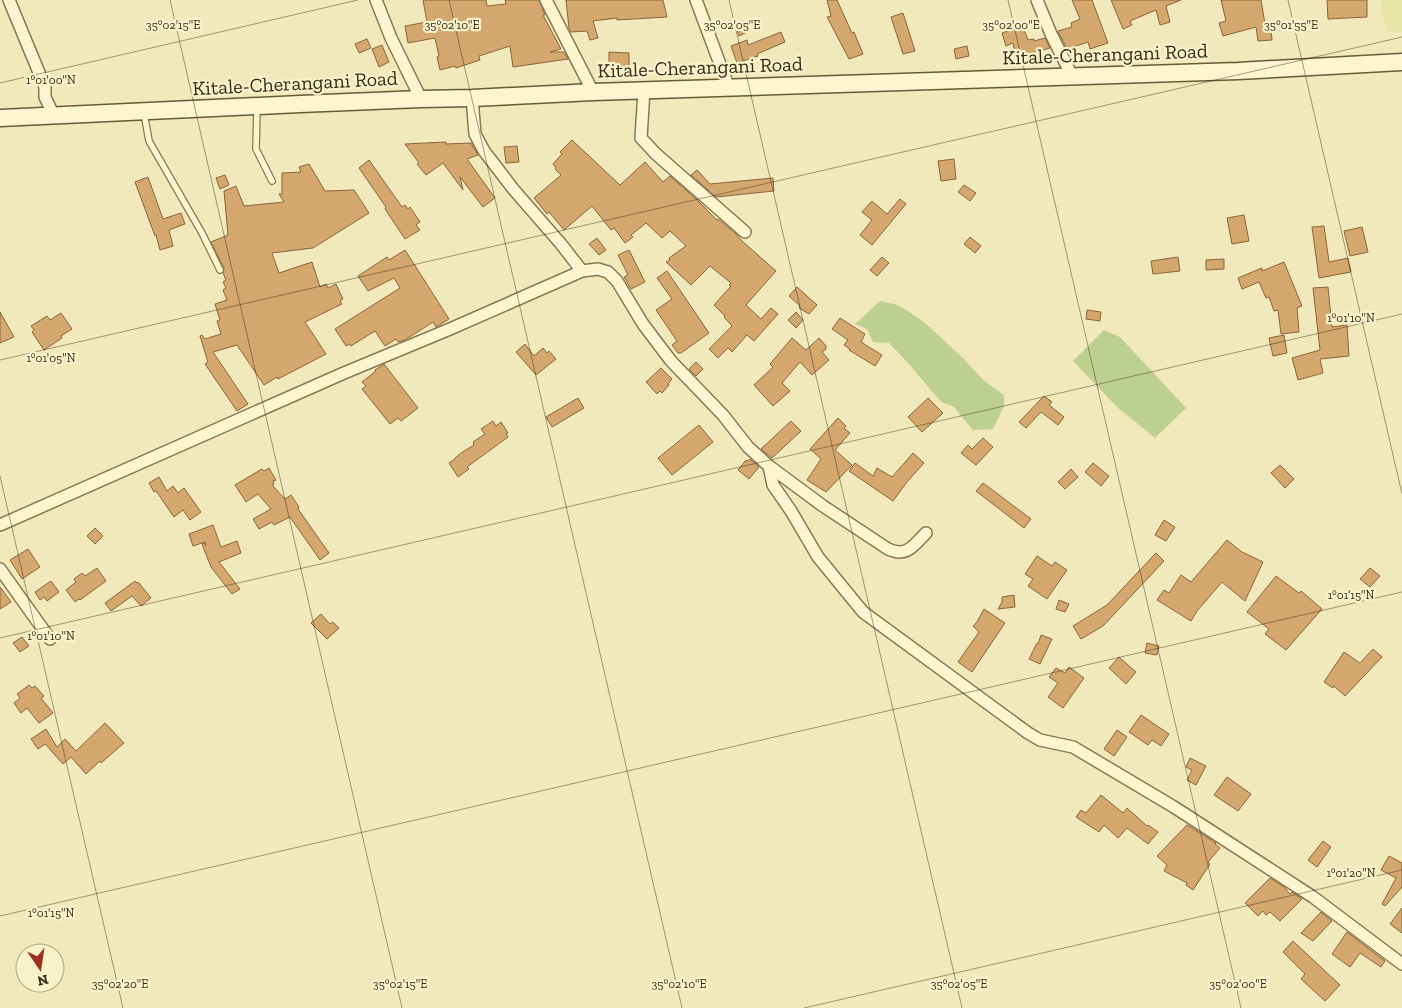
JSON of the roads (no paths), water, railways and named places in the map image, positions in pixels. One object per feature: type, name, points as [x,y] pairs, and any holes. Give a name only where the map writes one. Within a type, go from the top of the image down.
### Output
[{"type":"main road","name":"Kitale-Cherangani Road","points":[[0,118],[644,90],[1238,71],[1402,62]]},
{"type":"street","points":[[9,0],[45,87],[45,97],[54,116]]},
{"type":"street","points":[[376,0],[391,38],[420,99]]},
{"type":"street","points":[[546,0],[593,92]]},
{"type":"street","points":[[696,0],[729,88]]},
{"type":"street","points":[[1037,0],[1051,34],[1072,76]]},
{"type":"street","points":[[644,90],[641,138],[656,154],[745,232]]},
{"type":"street","points":[[472,98],[475,134],[484,151],[582,271]]},
{"type":"street","points":[[0,525],[344,373],[582,271],[598,269],[608,272],[617,281],[643,324],[671,361],[723,415],[748,447],[769,466],[823,506],[895,552],[902,553],[908,551],[926,533]]},
{"type":"street","points":[[769,466],[773,485],[818,557],[863,612],[1040,740],[1073,747],[1174,807],[1313,897],[1402,964]]},
{"type":"street","points":[[0,569],[50,639]]},
{"type":"lane","points":[[257,106],[256,149],[272,181]]},
{"type":"lane","points":[[143,111],[149,141],[202,232],[220,270]]}]
